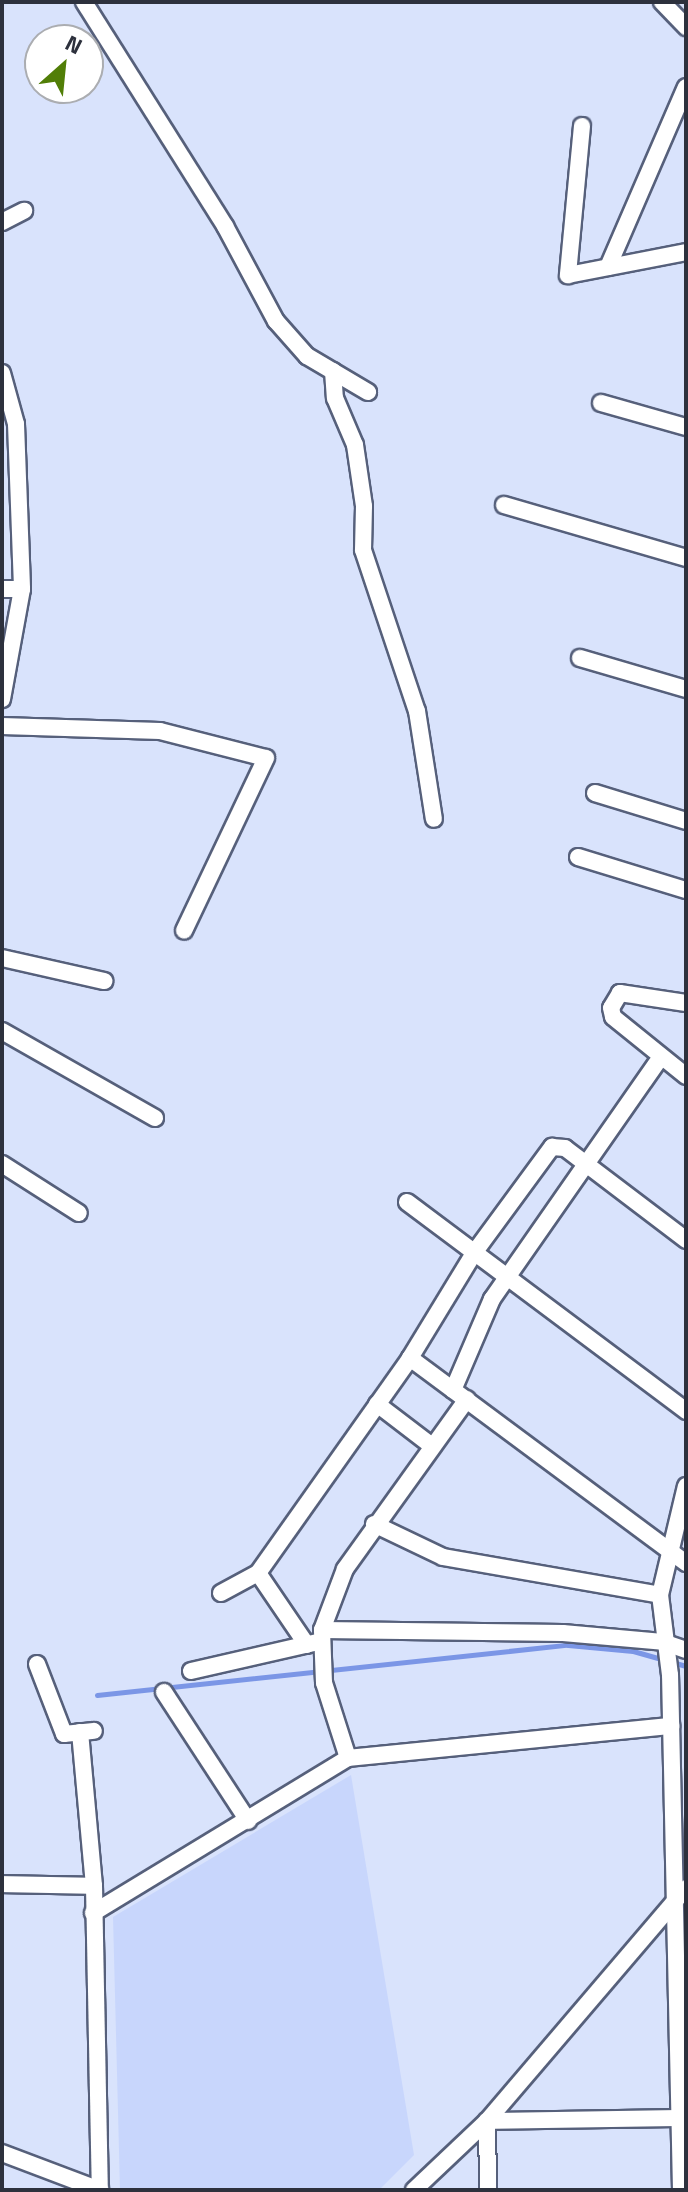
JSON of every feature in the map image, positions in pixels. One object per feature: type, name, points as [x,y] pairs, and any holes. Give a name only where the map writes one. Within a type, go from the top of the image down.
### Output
[{"type":"street","points":[[84,2],[225,226],[276,321],[307,356],[368,392]]},
{"type":"street","points":[[662,2],[686,27]]},
{"type":"street","points":[[608,267],[686,87]]},
{"type":"street","points":[[582,126],[568,275],[686,252]]},
{"type":"street","points":[[2,222],[24,211]]},
{"type":"street","points":[[333,371],[335,398],[355,445],[364,506],[363,550],[417,711],[434,819]]},
{"type":"street","points":[[2,373],[16,424],[22,589],[2,699]]},
{"type":"street","points":[[601,403],[686,427]]},
{"type":"street","points":[[504,505],[686,558]]},
{"type":"street","points":[[2,589],[22,589]]},
{"type":"street","points":[[580,658],[686,689]]},
{"type":"street","points":[[2,726],[160,731],[266,758],[184,931]]},
{"type":"street","points":[[595,793],[686,821]]},
{"type":"street","points":[[578,857],[686,890]]},
{"type":"street","points":[[2,958],[104,981]]},
{"type":"street","points":[[686,1003],[620,993],[613,999],[613,1017],[686,1076]]},
{"type":"street","points":[[2,1031],[155,1118]]},
{"type":"street","points":[[317,1639],[345,1569],[432,1446],[460,1394],[506,1276],[661,1057]]},
{"type":"street","points":[[221,1593],[258,1573],[410,1358],[474,1253],[552,1147],[565,1148],[686,1240]]},
{"type":"street","points":[[2,1164],[79,1213]]},
{"type":"street","points":[[407,1202],[686,1411]]},
{"type":"street","points":[[410,1358],[686,1563]]},
{"type":"street","points":[[377,1404],[432,1446]]},
{"type":"street","points":[[681,2190],[680,1893],[670,1675],[663,1646],[660,1595],[667,1549],[686,1486]]},
{"type":"street","points":[[374,1524],[443,1557],[660,1595]]},
{"type":"street","points":[[258,1573],[317,1639],[324,1683],[348,1758]]},
{"type":"street","points":[[191,1671],[317,1639],[563,1633],[686,1650]]},
{"type":"street","points":[[2,2153],[100,2190],[94,1886],[87,1732],[64,1734],[37,1664]]},
{"type":"street","points":[[164,1692],[248,1821]]},
{"type":"street","points":[[93,1913],[348,1758],[671,1726]]},
{"type":"street","points":[[2,1884],[94,1886]]},
{"type":"street","points":[[414,2190],[487,2121],[680,1893]]},
{"type":"street","points":[[487,2121],[683,2118]]},
{"type":"street","points":[[487,2121],[488,2190]]},
{"type":"shaded area","points":[[351,1775],[414,2155],[379,2190],[120,2190],[113,1917]]},
{"type":"waterway","points":[[97,1695],[568,1645],[633,1651],[686,1666]]}]
